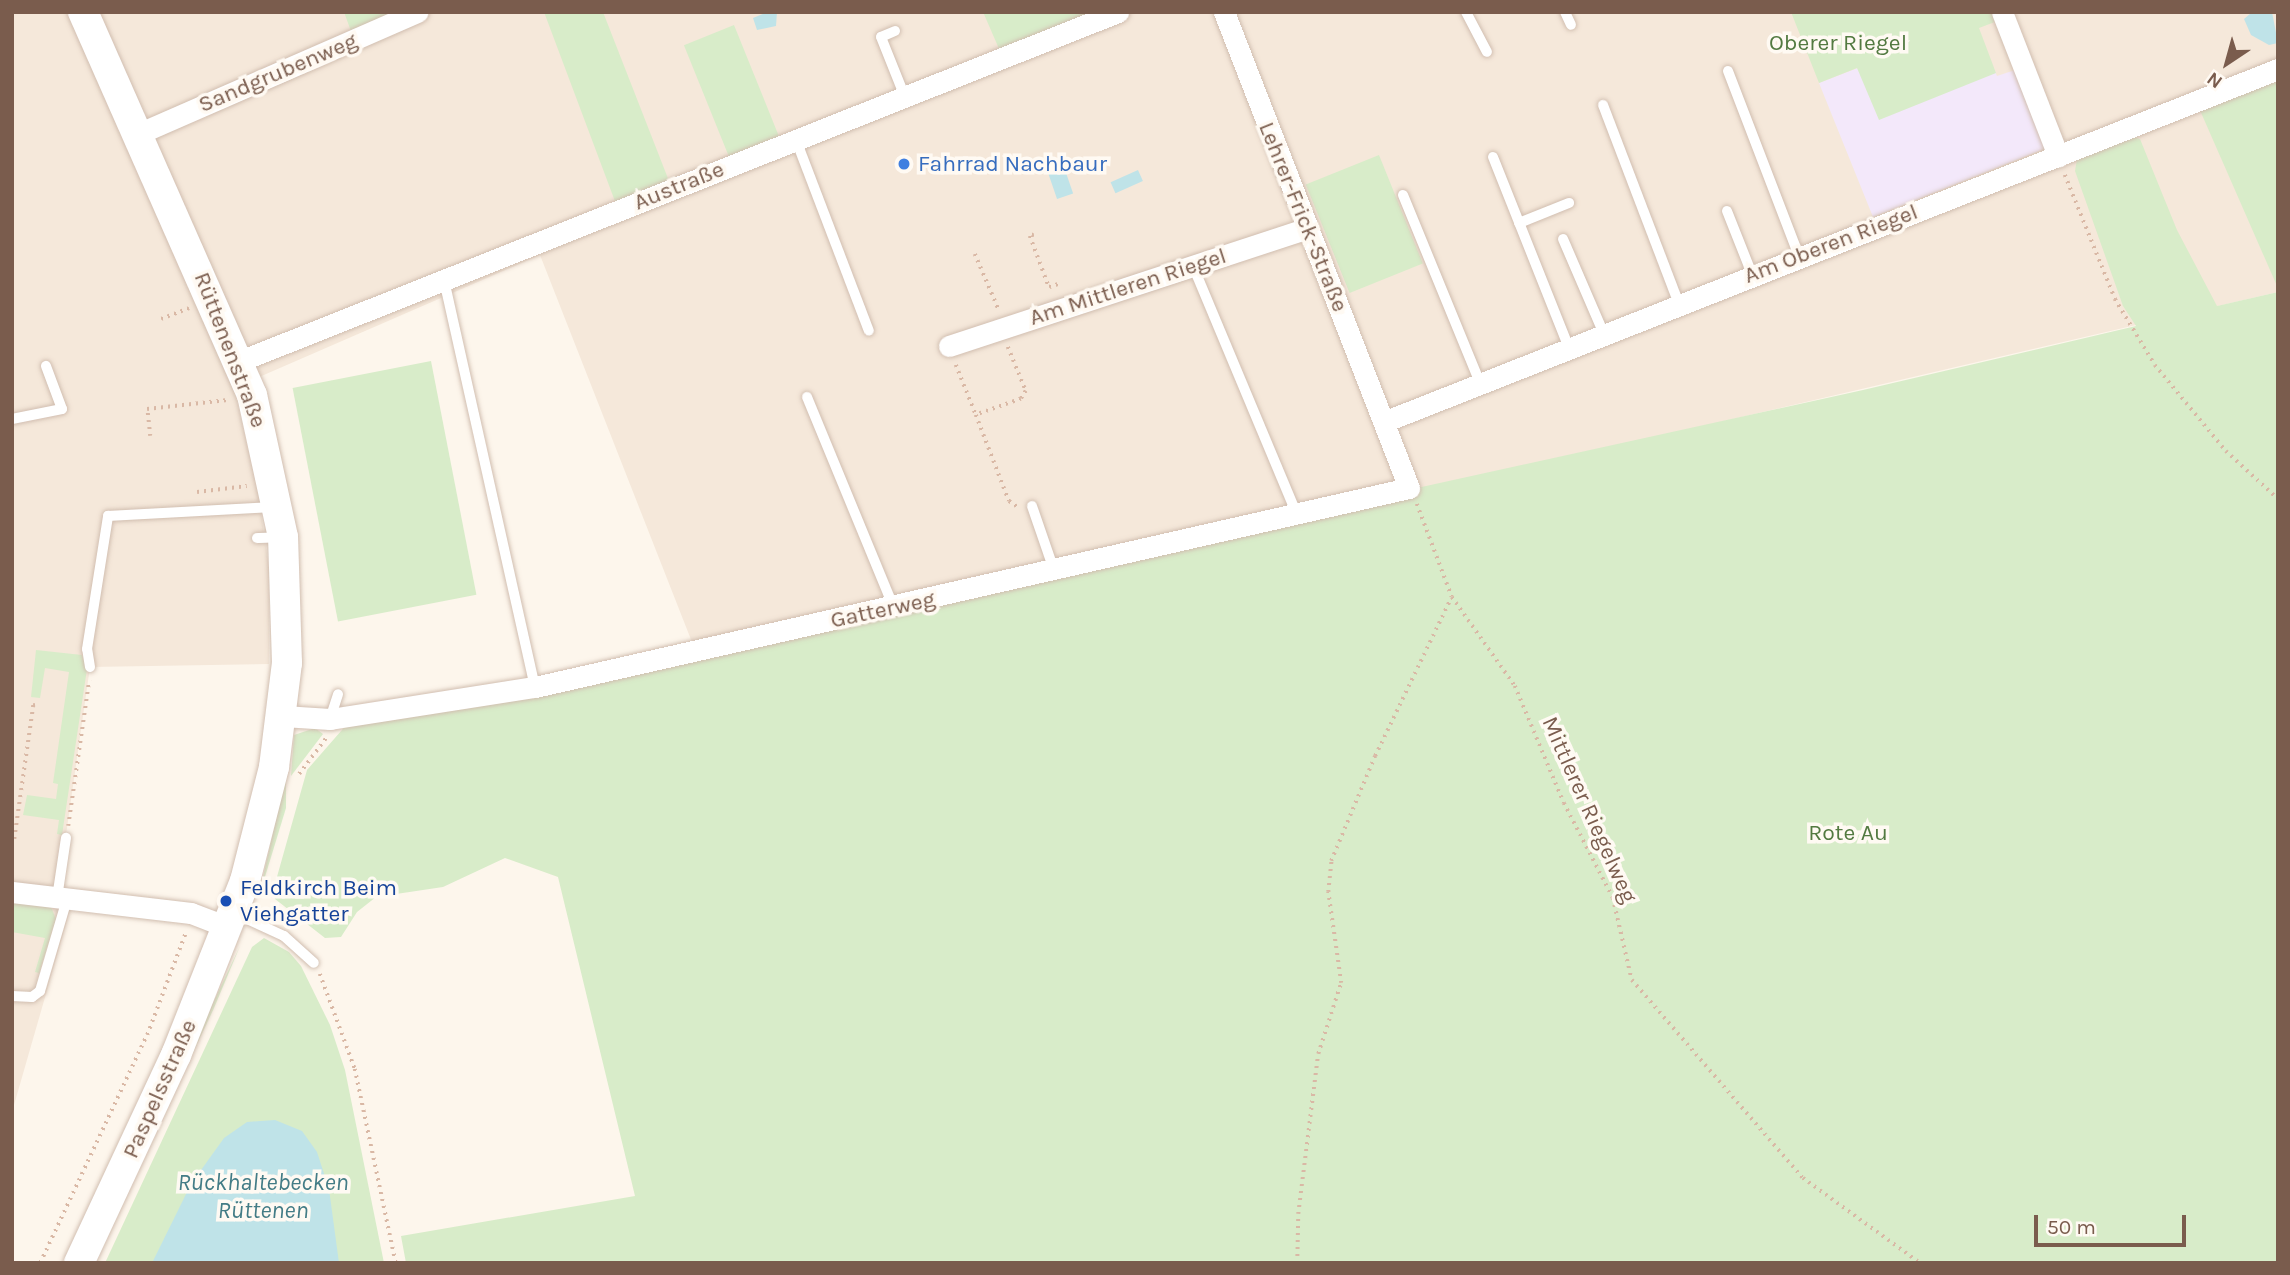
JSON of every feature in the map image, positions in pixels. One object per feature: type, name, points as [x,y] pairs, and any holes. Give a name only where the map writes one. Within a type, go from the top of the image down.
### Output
[{"type":"main road","name":"Rüttenenstraße","points":[[83,12],[240,361],[263,433],[270,537],[287,635],[283,716],[263,816],[231,920]]},
{"type":"main road","name":"Paspelsstraße","points":[[79,1263],[176,1055],[231,920]]},
{"type":"street","name":"Sandgrubenweg","points":[[138,134],[417,12]]},
{"type":"street","name":"Austraße","points":[[240,361],[1118,12]]},
{"type":"street","name":"Lehrer-Frick-Straße","points":[[1224,12],[1307,228],[1386,421]]},
{"type":"street","points":[[2002,12],[2058,156]]},
{"type":"street","name":"Am Oberen Riegel","points":[[1386,421],[1752,274],[2278,69]]},
{"type":"street","name":"Am Mittleren Riegel","points":[[948,346],[1307,228]]},
{"type":"street","points":[[1386,421],[1409,488]]},
{"type":"street","name":"Gatterweg","points":[[283,716],[330,719],[495,686],[535,687],[1055,572],[1409,488]]},
{"type":"street","points":[[12,892],[231,920]]},
{"type":"lane","points":[[1466,12],[1487,52]]},
{"type":"lane","points":[[1565,12],[1571,25]]},
{"type":"lane","points":[[895,31],[881,37],[905,97]]},
{"type":"lane","points":[[1728,71],[1799,256]]},
{"type":"lane","points":[[1603,105],[1679,304]]},
{"type":"lane","points":[[796,140],[869,331]]},
{"type":"lane","points":[[1493,157],[1569,348]]},
{"type":"lane","points":[[1403,195],[1480,383]]},
{"type":"lane","points":[[1519,223],[1569,203]]},
{"type":"lane","points":[[1727,211],[1752,274]]},
{"type":"lane","points":[[1563,239],[1604,334]]},
{"type":"lane","points":[[1193,266],[1297,515]]},
{"type":"lane","points":[[444,280],[535,687]]},
{"type":"lane","points":[[12,419],[62,410],[46,366]]},
{"type":"lane","points":[[807,397],[894,608]]},
{"type":"lane","points":[[90,667],[87,649],[108,516],[269,496]]},
{"type":"lane","points":[[1032,506],[1055,572]]},
{"type":"lane","points":[[330,719],[338,694]]},
{"type":"lane","points":[[12,996],[32,997],[40,991],[62,899],[66,838]]},
{"type":"lane","points":[[231,920],[284,936],[314,963]]},
{"type":"path","points":[[2058,156],[2115,299],[2155,365],[2226,451],[2278,499]]},
{"type":"path","points":[[1034,235],[1030,236],[1049,288],[1061,284]]},
{"type":"path","points":[[975,254],[996,309],[1007,304]]},
{"type":"path","points":[[161,319],[201,304]]},
{"type":"path","points":[[976,415],[1021,399],[1026,391],[1000,329]]},
{"type":"path","points":[[948,346],[1009,501],[1022,511],[1032,506]]},
{"type":"path","points":[[150,436],[147,409],[239,399]]},
{"type":"path","name":"Mittlerer Riegelweg","points":[[1409,488],[1431,534],[1452,597],[1515,686],[1564,803],[1613,898],[1632,980],[1803,1178],[1920,1263]]},
{"type":"path","points":[[197,492],[269,496]]},
{"type":"path","points":[[1297,1263],[1298,1213],[1318,1054],[1342,975],[1328,892],[1331,861],[1375,756],[1452,597]]},
{"type":"path","points":[[66,838],[90,667]]},
{"type":"path","points":[[14,839],[33,705],[39,706]]},
{"type":"path","points":[[25,758],[32,759]]},
{"type":"path","points":[[40,1263],[147,1035],[189,925]]},
{"type":"path","points":[[314,963],[336,1008],[355,1069],[396,1263]]},
{"type":"shaded area","points":[[12,12],[2278,12],[2278,292],[699,660],[540,255],[234,388],[258,492],[269,568],[269,664],[90,667],[57,898],[73,900],[12,1112]]},
{"type":"shaded area","points":[[1974,23],[1997,76],[2018,69],[2047,140],[2044,149],[1873,217],[1819,83]]},
{"type":"green space","points":[[344,12],[400,12],[352,34]]},
{"type":"green space","points":[[544,12],[603,12],[669,181],[616,204]]},
{"type":"green space","points":[[983,12],[1095,12],[1000,51]]},
{"type":"green space","name":"Oberer Riegel","points":[[1791,12],[1996,12],[2000,20],[1979,28],[1996,73],[1879,120],[1857,68],[1819,83]]},
{"type":"green space","points":[[734,25],[779,137],[729,157],[684,45]]},
{"type":"green space","points":[[2278,75],[2278,286],[2277,286],[2199,108]]},
{"type":"green space","name":"Rote Au","points":[[2130,136],[2140,139],[2177,230],[2217,306],[2278,292],[2278,1263],[406,1263],[401,1236],[635,1196],[558,877],[505,858],[443,887],[376,897],[357,912],[341,937],[325,938],[275,899],[273,891],[307,770],[348,723],[1863,390],[2136,326],[2123,306],[2075,171],[2077,159]]},
{"type":"green space","points":[[1379,155],[1423,263],[1350,293],[1306,185]]},
{"type":"green space","points":[[431,361],[476,595],[338,622],[293,388]]},
{"type":"green space","points":[[36,650],[82,655],[87,669],[62,835],[57,834],[59,820],[23,815],[27,795],[56,799],[58,784],[53,783],[69,672],[45,668],[40,698],[31,697]]},
{"type":"green space","points":[[315,728],[323,734],[291,776],[294,735]]},
{"type":"green space","points":[[286,776],[286,808],[264,880],[263,877]]},
{"type":"green space","points":[[12,902],[51,907],[56,919],[39,973],[35,972],[45,938],[12,932]]},
{"type":"green space","points":[[264,938],[289,952],[301,966],[330,1025],[345,1070],[384,1263],[105,1263],[252,947]]},
{"type":"green space","points":[[240,946],[214,1008],[95,1263],[186,1060]]},
{"type":"water","points":[[768,12],[777,12],[776,26],[757,30],[753,18]]},
{"type":"water","points":[[2272,12],[2278,43],[2269,45],[2251,35],[2244,19],[2251,13]]},
{"type":"water","points":[[1064,167],[1073,193],[1057,199],[1048,173]]},
{"type":"water","points":[[1138,170],[1143,181],[1115,193],[1111,182]]},
{"type":"water","name":"Rückhaltebecken Rüttenen","points":[[275,1120],[302,1131],[317,1152],[329,1189],[339,1263],[152,1263],[191,1184],[224,1138],[247,1122]]},
{"type":"place","name":"Fahrrad Nachbaur","points":[[904,164]]},
{"type":"place","name":"Feldkirch Beim Viehgatter","points":[[226,901]]}]
